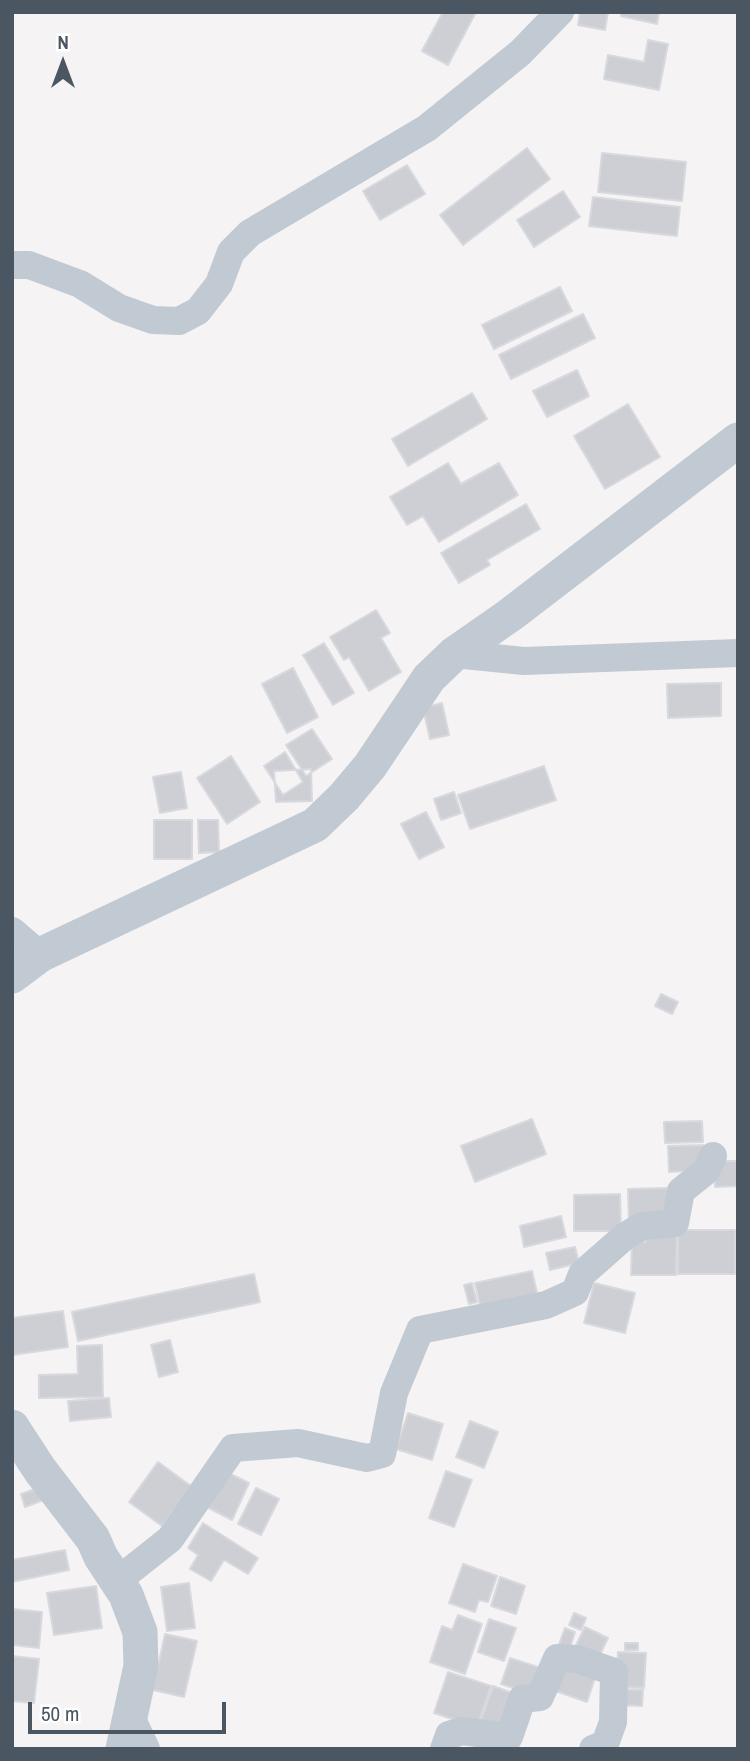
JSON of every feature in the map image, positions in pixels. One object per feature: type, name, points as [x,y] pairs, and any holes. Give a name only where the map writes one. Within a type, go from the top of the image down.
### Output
[{"type":"street","points":[[12,265],[29,265],[80,284],[119,307],[153,320],[179,321],[198,312],[219,284],[231,252],[250,233],[427,128],[520,52],[560,12]]},
{"type":"street","points":[[12,976],[40,955],[315,825],[336,807],[353,787],[429,678],[454,654],[510,615],[738,440]]},
{"type":"street","points":[[454,654],[524,660],[738,653]]},
{"type":"street","points":[[12,931],[40,955]]},
{"type":"street","points":[[117,1581],[170,1539],[233,1448],[298,1443],[368,1458],[382,1454],[394,1393],[420,1330],[546,1305],[575,1292],[582,1274],[624,1237],[642,1226],[676,1223],[681,1191],[706,1171],[713,1156]]},
{"type":"street","points":[[12,1427],[40,1470],[93,1539],[101,1557],[126,1595],[140,1632],[141,1666],[122,1749]]},
{"type":"street","points":[[444,1749],[449,1735],[462,1731],[509,1737],[522,1699],[540,1697],[557,1658],[578,1658],[614,1672],[613,1722],[605,1744],[593,1749]]},
{"type":"street","points":[[130,1715],[146,1749]]},
{"type":"building","points":[[443,12],[476,12],[448,65],[422,51]]},
{"type":"building","points":[[580,12],[608,12],[605,30],[578,25]]},
{"type":"building","points":[[621,12],[659,12],[657,24],[621,16]]},
{"type":"building","points":[[648,40],[668,44],[659,90],[604,79],[608,55],[644,62]]},
{"type":"building","points":[[527,148],[550,179],[463,245],[440,215]]},
{"type":"building","points":[[602,153],[686,162],[682,201],[598,192]]},
{"type":"building","points":[[407,165],[425,194],[380,220],[363,191]]},
{"type":"building","points":[[563,191],[580,217],[534,247],[517,220]]},
{"type":"building","points":[[593,197],[680,207],[677,236],[589,226]]},
{"type":"building","points":[[560,287],[572,311],[494,349],[482,325]]},
{"type":"building","points":[[583,314],[595,338],[511,379],[499,355]]},
{"type":"building","points":[[577,370],[589,396],[547,417],[533,391]]},
{"type":"building","points":[[472,393],[487,419],[408,466],[392,439]]},
{"type":"building","points":[[628,404],[660,457],[605,489],[574,436]]},
{"type":"building","points":[[448,463],[461,484],[499,463],[518,495],[439,542],[423,516],[407,525],[390,497]]},
{"type":"building","points":[[526,504],[540,529],[487,560],[490,565],[459,583],[441,553]]},
{"type":"building","points":[[376,610],[390,633],[381,638],[401,672],[369,691],[349,657],[344,660],[330,637]]},
{"type":"building","points":[[324,643],[354,693],[333,705],[303,655]]},
{"type":"building","points":[[293,668],[318,717],[287,733],[262,684]]},
{"type":"building","points":[[721,683],[721,716],[668,718],[667,684]]},
{"type":"building","points":[[442,703],[449,735],[430,739],[423,708]]},
{"type":"building","points":[[312,729],[332,759],[306,776],[286,745]]},
{"type":"building","points":[[285,752],[303,782],[283,795],[264,766]]},
{"type":"building","points":[[231,756],[260,802],[227,824],[197,778]]},
{"type":"building","points":[[544,766],[556,800],[470,829],[458,795]]},
{"type":"building","points":[[311,769],[312,801],[276,802],[274,771]]},
{"type":"building","points":[[181,772],[187,808],[160,813],[153,777]]},
{"type":"building","points":[[454,792],[461,813],[441,820],[434,799]]},
{"type":"building","points":[[426,812],[444,847],[419,859],[401,824]]},
{"type":"building","points":[[154,820],[192,820],[192,859],[154,859]]},
{"type":"building","points":[[198,820],[218,820],[219,852],[199,853]]},
{"type":"building","points":[[661,994],[678,1002],[672,1014],[655,1006]]},
{"type":"building","points":[[532,1119],[546,1154],[475,1182],[461,1146]]},
{"type":"building","points":[[702,1121],[703,1142],[665,1143],[664,1122]]},
{"type":"building","points":[[703,1145],[704,1170],[669,1172],[668,1146]]},
{"type":"building","points":[[714,1161],[738,1161],[738,1186],[715,1187]]},
{"type":"building","points":[[669,1188],[669,1221],[629,1223],[628,1189]]},
{"type":"building","points":[[620,1194],[621,1231],[574,1231],[574,1195]]},
{"type":"building","points":[[561,1216],[566,1237],[524,1247],[520,1226]]},
{"type":"building","points":[[646,1228],[677,1228],[676,1275],[631,1275],[632,1242],[646,1242]]},
{"type":"building","points":[[678,1230],[735,1230],[735,1274],[678,1274]]},
{"type":"building","points":[[575,1247],[579,1263],[550,1270],[546,1253]]},
{"type":"building","points":[[532,1271],[539,1302],[482,1314],[475,1283]]},
{"type":"building","points":[[254,1274],[260,1302],[78,1341],[72,1312]]},
{"type":"building","points":[[472,1283],[477,1302],[469,1304],[464,1285]]},
{"type":"building","points":[[594,1283],[635,1293],[625,1333],[584,1323]]},
{"type":"building","points":[[63,1311],[68,1347],[12,1355],[12,1318]]},
{"type":"building","points":[[170,1340],[178,1372],[159,1377],[151,1345]]},
{"type":"building","points":[[102,1345],[103,1397],[39,1398],[39,1375],[78,1374],[77,1346]]},
{"type":"building","points":[[109,1398],[111,1417],[70,1421],[68,1401]]},
{"type":"building","points":[[408,1413],[443,1424],[432,1460],[396,1449]]},
{"type":"building","points":[[470,1421],[498,1432],[484,1468],[456,1457]]},
{"type":"building","points":[[158,1462],[191,1486],[162,1526],[129,1502]]},
{"type":"building","points":[[222,1470],[249,1483],[232,1520],[205,1506]]},
{"type":"building","points":[[446,1471],[472,1480],[454,1527],[429,1518]]},
{"type":"building","points":[[41,1487],[46,1499],[25,1507],[21,1494]]},
{"type":"building","points":[[256,1488],[279,1499],[261,1535],[238,1524]]},
{"type":"building","points":[[203,1523],[258,1558],[248,1574],[224,1560],[211,1581],[190,1569],[198,1555],[188,1548]]},
{"type":"building","points":[[65,1550],[69,1570],[12,1582],[12,1560]]},
{"type":"building","points":[[463,1564],[497,1576],[488,1602],[479,1600],[475,1612],[449,1603]]},
{"type":"building","points":[[500,1577],[525,1586],[516,1614],[491,1606]]},
{"type":"building","points":[[189,1583],[195,1628],[167,1631],[161,1587]]},
{"type":"building","points":[[96,1586],[102,1628],[54,1635],[47,1593]]},
{"type":"building","points":[[12,1609],[42,1612],[39,1648],[12,1645]]},
{"type":"building","points":[[574,1613],[586,1618],[581,1630],[569,1625]]},
{"type":"building","points":[[458,1615],[482,1624],[465,1674],[430,1662],[442,1626],[452,1630]]},
{"type":"building","points":[[489,1619],[516,1628],[504,1661],[478,1652]]},
{"type":"building","points":[[585,1627],[608,1638],[596,1663],[573,1651]]},
{"type":"building","points":[[565,1628],[575,1632],[569,1651],[558,1647]]},
{"type":"building","points":[[165,1634],[197,1641],[184,1697],[153,1690]]},
{"type":"building","points":[[625,1643],[638,1643],[638,1650],[625,1650]]},
{"type":"building","points":[[618,1652],[646,1653],[644,1688],[616,1686]]},
{"type":"building","points":[[12,1656],[39,1659],[34,1703],[12,1701]]},
{"type":"building","points":[[510,1658],[544,1669],[535,1695],[501,1684]]},
{"type":"building","points":[[561,1666],[595,1678],[587,1702],[553,1690]]},
{"type":"building","points":[[448,1672],[491,1686],[477,1727],[434,1713]]},
{"type":"building","points":[[493,1686],[518,1695],[505,1734],[479,1726]]},
{"type":"building","points":[[617,1689],[643,1690],[642,1706],[616,1705]]}]
